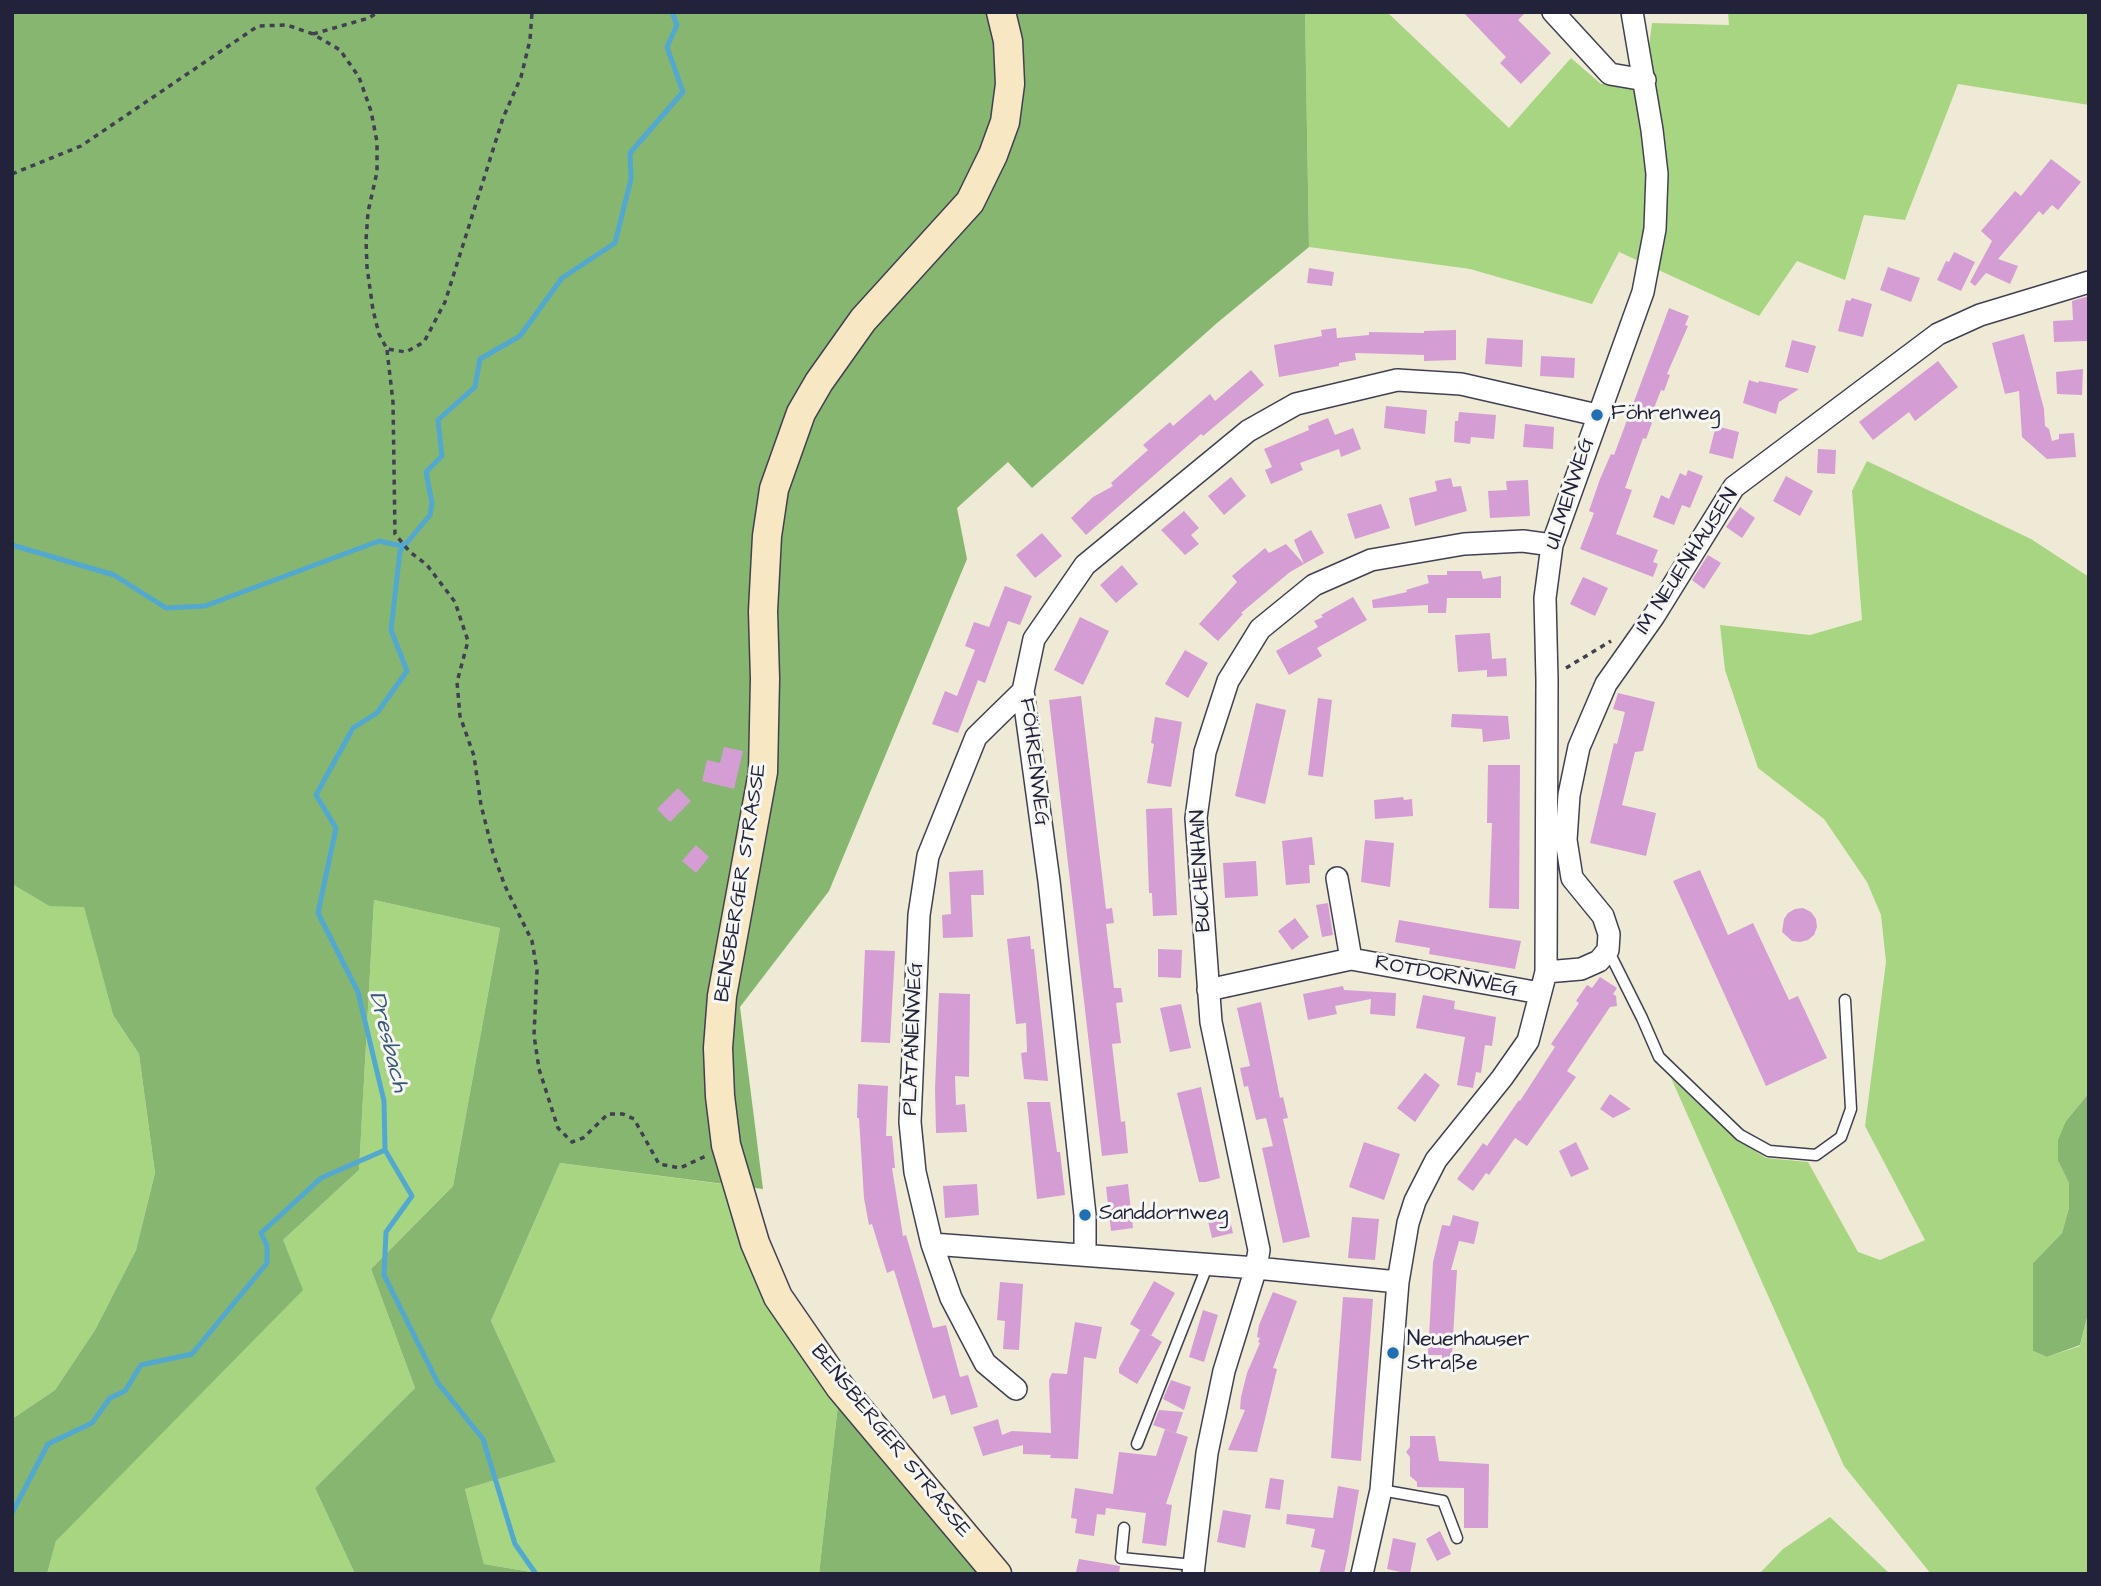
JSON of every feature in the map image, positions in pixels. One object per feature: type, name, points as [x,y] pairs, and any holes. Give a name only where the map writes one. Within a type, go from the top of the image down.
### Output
[{"type":"main road","name":"BENSBERGER STRASSE","points":[[997,1574],[840,1387],[778,1297],[755,1243],[726,1145],[718,1048],[722,996],[763,772],[763,611],[767,536],[774,489],[801,413],[819,382],[863,320],[970,201],[993,155],[1005,122],[1010,84],[1008,41],[1001,12]]},
{"type":"street","points":[[1553,12],[1610,74],[1645,79]]},
{"type":"street","name":"ULMENWEG","points":[[1546,972],[1545,598],[1552,545],[1643,292],[1655,229],[1657,174],[1645,79],[1632,12]]},
{"type":"street","name":"IM NEUENHAUSEN","points":[[1608,950],[1609,934],[1603,916],[1572,878],[1566,840],[1569,794],[1579,747],[1606,684],[1654,616],[1734,487],[1938,334],[1992,311],[2089,282]]},
{"type":"street","name":"FÖHRENWEG","points":[[1085,1255],[1085,1214],[1049,881],[1023,691],[1034,639],[1085,565],[1248,431],[1296,404],[1397,380],[1461,384],[1597,415]]},
{"type":"street","name":"BUCHENHAIN","points":[[1193,1569],[1207,1453],[1224,1371],[1256,1268],[1259,1250],[1211,1022],[1196,818],[1205,752],[1228,681],[1260,629],[1314,585],[1371,560],[1464,544],[1522,541],[1552,545]]},
{"type":"street","name":"PLATANENWEG","points":[[1016,1389],[985,1363],[951,1298],[932,1244],[915,1172],[910,1122],[919,915],[928,856],[976,737],[1023,691]]},
{"type":"street","name":"ROTDORNWEG","points":[[1336,878],[1351,959]]},
{"type":"street","points":[[1363,1574],[1381,1490],[1398,1282],[1408,1223],[1425,1178],[1528,1041],[1546,972],[1581,969],[1599,961],[1608,950]]},
{"type":"street","name":"ROTDORNWEG","points":[[1208,990],[1351,959],[1540,993]]},
{"type":"street","points":[[932,1244],[1208,1264],[1398,1282]]},
{"type":"lane","points":[[1608,950],[1659,1057],[1740,1135],[1769,1151],[1816,1155],[1842,1137],[1850,1109],[1845,1000]]},
{"type":"lane","points":[[1137,1444],[1208,1264]]},
{"type":"lane","points":[[1381,1490],[1443,1501],[1457,1538]]},
{"type":"lane","points":[[1124,1528],[1121,1558],[1193,1569]]},
{"type":"path","points":[[313,34],[369,18],[378,12]]},
{"type":"path","points":[[387,349],[406,352],[424,342],[445,302],[502,118],[521,77],[530,40],[532,12]]},
{"type":"path","points":[[12,174],[81,146],[258,26],[287,26],[313,34],[340,50],[359,77],[371,111],[377,142],[377,162],[368,212],[367,267],[379,334],[387,349],[393,402],[395,534],[410,552],[427,565],[455,602],[468,641],[457,682],[460,716],[474,756],[481,805],[493,853],[505,886],[532,942],[537,970],[534,1035],[544,1088],[558,1128],[572,1142],[583,1138],[608,1114],[624,1114],[634,1119],[659,1164],[680,1168],[697,1162],[726,1145]]},
{"type":"path","points":[[1546,680],[1618,637]]},
{"type":"green space","points":[[12,12],[1305,12],[1309,247],[1217,323],[1032,488],[1008,462],[957,508],[967,559],[829,891],[740,1007],[763,1189],[560,1163],[491,1321],[556,1462],[465,1489],[484,1564],[543,1574],[355,1574],[315,1488],[415,1388],[371,1269],[453,1186],[500,928],[374,900],[359,1170],[283,1240],[303,1290],[56,1541],[47,1574],[12,1574],[12,1419],[55,1390],[95,1330],[136,1250],[155,1173],[139,1054],[113,1015],[84,907],[49,906],[12,884]]},
{"type":"green space","points":[[1305,12],[1387,12],[1509,128],[1571,58],[1601,84],[1645,79],[1652,23],[1729,25],[1728,12],[2089,12],[2089,105],[1958,84],[1905,220],[1864,215],[1845,280],[1797,261],[1759,316],[1619,252],[1592,304],[1470,269],[1309,247]]},
{"type":"green space","points":[[1867,461],[2031,539],[2089,577],[2089,1093],[2066,1121],[2058,1161],[2069,1183],[2069,1208],[2062,1233],[2033,1263],[2033,1351],[2047,1357],[2080,1346],[2089,1310],[2089,1574],[1931,1574],[1844,1466],[1671,1078],[1735,1138],[1766,1158],[1808,1162],[1858,1252],[1880,1260],[1925,1240],[1865,1126],[1886,962],[1881,915],[1867,882],[1824,819],[1758,768],[1725,670],[1720,625],[1810,635],[1862,620],[1852,491]]},
{"type":"green space","points":[[12,884],[49,906],[84,906],[113,1015],[139,1054],[155,1173],[136,1250],[95,1330],[55,1390],[12,1419]]},
{"type":"green space","points":[[374,900],[500,928],[453,1186],[371,1269],[415,1388],[315,1488],[355,1574],[47,1574],[56,1541],[283,1240],[359,1170]]},
{"type":"green space","points":[[2089,1093],[2089,1310],[2080,1345],[2047,1357],[2033,1351],[2033,1263],[2062,1233],[2069,1208],[2069,1183],[2058,1161],[2058,1140],[2066,1121]]},
{"type":"green space","points":[[560,1163],[737,1186],[755,1243],[840,1387],[819,1574],[543,1574],[484,1564],[465,1489],[556,1462],[491,1321]]},
{"type":"green space","points":[[840,1387],[997,1574],[819,1574]]},
{"type":"green space","points":[[1830,1517],[1890,1574],[1759,1574],[1783,1549]]},
{"type":"building","points":[[1463,12],[1526,12],[1518,20],[1551,53],[1521,84],[1500,63],[1506,57]]},
{"type":"building","points":[[2051,159],[2081,182],[2058,210],[2052,205],[2043,215],[2039,211],[1998,259],[2018,266],[2010,284],[1986,273],[1975,286],[1970,282],[1992,241],[1981,231],[2015,191],[2021,196]]},
{"type":"building","points":[[1954,252],[1975,262],[1961,291],[1937,280],[1946,261],[1949,262]]},
{"type":"building","points":[[1888,267],[1920,278],[1911,302],[1880,290]]},
{"type":"building","points":[[1309,268],[1334,272],[1332,286],[1307,283]]},
{"type":"building","points":[[2089,296],[2089,341],[2054,342],[2053,321],[2073,320],[2072,301]]},
{"type":"building","points":[[1852,298],[1872,304],[1863,337],[1838,331],[1846,300],[1850,301]]},
{"type":"building","points":[[1669,308],[1689,316],[1685,325],[1688,326],[1667,374],[1670,375],[1664,391],[1661,390],[1649,421],[1652,423],[1646,439],[1643,438],[1625,488],[1632,490],[1616,534],[1658,550],[1653,562],[1658,564],[1653,577],[1580,549],[1594,513],[1589,511],[1600,479],[1611,454],[1614,455]]},
{"type":"building","points":[[1336,328],[1337,338],[1369,335],[1369,332],[1424,333],[1456,330],[1456,360],[1424,361],[1424,355],[1355,353],[1356,360],[1339,363],[1339,366],[1279,377],[1274,345],[1322,336],[1321,330]]},
{"type":"building","points":[[2024,334],[2044,409],[2045,426],[2049,429],[2052,441],[2059,439],[2059,434],[2074,433],[2076,457],[2047,459],[2022,437],[2019,391],[2005,394],[1992,343]]},
{"type":"building","points":[[1487,338],[1523,340],[1522,367],[1485,364]]},
{"type":"building","points":[[1792,340],[1816,346],[1808,373],[1785,367]]},
{"type":"building","points":[[1541,356],[1575,358],[1574,378],[1540,376]]},
{"type":"building","points":[[1938,361],[1958,387],[1915,421],[1909,412],[1873,440],[1859,422]]},
{"type":"building","points":[[2083,369],[2082,395],[2057,394],[2056,372]]},
{"type":"building","points":[[1251,370],[1264,385],[1203,436],[1201,434],[1086,535],[1071,518],[1093,497],[1113,486],[1111,483],[1148,450],[1143,445],[1170,422],[1173,426],[1210,394],[1215,401]]},
{"type":"building","points":[[1749,380],[1799,389],[1779,402],[1776,414],[1743,403]]},
{"type":"building","points":[[1386,406],[1427,410],[1425,434],[1384,428]]},
{"type":"building","points":[[1459,412],[1496,415],[1494,439],[1471,437],[1470,444],[1454,442],[1455,421],[1458,421]]},
{"type":"building","points":[[1328,418],[1335,435],[1353,428],[1361,449],[1341,457],[1339,449],[1300,463],[1303,470],[1271,484],[1265,470],[1272,467],[1264,449],[1309,430],[1308,426]]},
{"type":"building","points":[[1525,424],[1554,427],[1553,449],[1523,447]]},
{"type":"building","points":[[1716,426],[1739,432],[1733,459],[1709,453]]},
{"type":"building","points":[[1818,449],[1836,450],[1835,474],[1817,473]]},
{"type":"building","points":[[1688,470],[1703,476],[1690,508],[1682,505],[1674,525],[1653,517],[1661,495],[1669,499],[1680,473],[1686,476]]},
{"type":"building","points":[[1786,476],[1813,491],[1800,516],[1773,501]]},
{"type":"building","points":[[1231,477],[1246,496],[1224,515],[1208,496]]},
{"type":"building","points":[[1451,478],[1453,487],[1461,486],[1467,511],[1415,526],[1409,498],[1437,491],[1435,481]]},
{"type":"building","points":[[1528,480],[1530,516],[1490,518],[1488,491],[1507,490],[1506,481]]},
{"type":"building","points":[[1381,504],[1390,528],[1355,539],[1347,514]]},
{"type":"building","points":[[1740,507],[1755,518],[1742,538],[1726,527]]},
{"type":"building","points":[[1184,511],[1199,528],[1191,535],[1199,544],[1185,555],[1161,530]]},
{"type":"building","points":[[1311,530],[1324,553],[1304,564],[1294,540]]},
{"type":"building","points":[[1042,533],[1062,556],[1035,578],[1016,555]]},
{"type":"building","points":[[1286,544],[1304,564],[1290,572],[1241,613],[1243,614],[1218,641],[1199,624],[1237,582],[1232,576],[1265,548],[1269,553]]},
{"type":"building","points":[[1708,555],[1721,563],[1704,589],[1692,580]]},
{"type":"building","points":[[1122,565],[1138,584],[1116,603],[1100,585]]},
{"type":"building","points":[[1447,571],[1481,571],[1483,579],[1501,576],[1501,598],[1447,598],[1446,613],[1428,613],[1428,605],[1373,608],[1372,600],[1407,592],[1406,590],[1429,583],[1427,575],[1447,575]]},
{"type":"building","points":[[1583,577],[1608,588],[1595,616],[1570,604]]},
{"type":"building","points":[[1005,586],[1032,596],[1020,625],[1008,621],[985,683],[978,680],[958,733],[932,724],[945,691],[957,696],[975,650],[965,646],[974,622],[989,627]]},
{"type":"building","points":[[1353,597],[1367,620],[1317,648],[1322,656],[1289,675],[1276,651],[1318,627],[1314,621],[1323,617],[1321,615]]},
{"type":"building","points":[[1080,617],[1109,631],[1083,685],[1054,670]]},
{"type":"building","points":[[1490,633],[1492,659],[1506,658],[1507,676],[1487,677],[1487,670],[1458,672],[1455,635]]},
{"type":"building","points":[[1185,650],[1208,663],[1188,698],[1165,684]]},
{"type":"building","points":[[1618,693],[1655,702],[1643,751],[1635,752],[1622,805],[1656,813],[1646,856],[1590,843],[1614,743],[1617,744],[1625,712],[1613,709]]},
{"type":"building","points":[[1081,696],[1106,909],[1112,908],[1114,923],[1106,924],[1114,988],[1121,988],[1123,1002],[1116,1003],[1121,1043],[1112,1044],[1121,1122],[1125,1121],[1128,1153],[1102,1156],[1049,700]]},
{"type":"building","points":[[1318,698],[1332,700],[1323,777],[1308,775]]},
{"type":"building","points":[[1256,703],[1286,710],[1265,804],[1235,796]]},
{"type":"building","points":[[1452,714],[1508,716],[1510,739],[1483,742],[1482,729],[1451,727]]},
{"type":"building","points":[[1155,717],[1182,722],[1171,787],[1147,783],[1154,744],[1151,743]]},
{"type":"building","points":[[724,747],[743,751],[734,789],[702,781],[707,760],[720,763]]},
{"type":"building","points":[[1488,765],[1520,765],[1519,909],[1489,908],[1492,823],[1487,823]]},
{"type":"building","points":[[678,788],[691,801],[670,822],[657,809]]},
{"type":"building","points":[[1403,797],[1404,800],[1412,799],[1413,816],[1375,819],[1374,800]]},
{"type":"building","points":[[1172,808],[1177,915],[1153,916],[1152,893],[1149,893],[1146,809]]},
{"type":"building","points":[[1312,837],[1315,865],[1309,865],[1310,883],[1286,885],[1282,841]]},
{"type":"building","points":[[1365,840],[1394,843],[1390,887],[1361,882]]},
{"type":"building","points":[[696,845],[709,857],[696,873],[682,861]]},
{"type":"building","points":[[1256,861],[1258,896],[1225,898],[1223,863]]},
{"type":"building","points":[[983,870],[984,895],[971,895],[973,937],[943,938],[942,915],[951,914],[949,872]]},
{"type":"building","points":[[1700,870],[1728,935],[1753,923],[1789,1000],[1798,996],[1827,1058],[1766,1086],[1673,881]]},
{"type":"building","points":[[1328,903],[1333,935],[1322,937],[1316,905]]},
{"type":"building","points":[[1803,908],[1811,912],[1817,927],[1808,940],[1792,941],[1782,932],[1784,919],[1788,913]]},
{"type":"building","points":[[1295,918],[1309,937],[1292,950],[1278,931]]},
{"type":"building","points":[[1399,920],[1521,941],[1515,969],[1429,954],[1430,948],[1395,942]]},
{"type":"building","points":[[1030,936],[1031,949],[1034,949],[1048,1081],[1024,1079],[1021,1053],[1027,1052],[1026,1023],[1016,1024],[1007,939]]},
{"type":"building","points":[[1158,949],[1182,950],[1181,978],[1158,977]]},
{"type":"building","points":[[865,950],[895,951],[890,1043],[861,1042]]},
{"type":"building","points":[[1600,977],[1617,988],[1613,994],[1616,996],[1617,1006],[1610,1007],[1567,1071],[1576,1077],[1527,1146],[1515,1138],[1489,1175],[1486,1173],[1473,1191],[1457,1179],[1483,1143],[1487,1146],[1520,1101],[1555,1047],[1551,1044],[1579,1003],[1576,1001],[1587,985],[1592,988]]},
{"type":"building","points":[[1343,986],[1344,990],[1396,993],[1395,1016],[1370,1014],[1371,999],[1335,1006],[1337,1014],[1308,1020],[1303,994]]},
{"type":"building","points":[[939,993],[970,994],[969,1077],[955,1076],[956,1105],[965,1104],[967,1132],[936,1133]]},
{"type":"building","points":[[1423,995],[1455,1001],[1454,1009],[1496,1017],[1492,1046],[1485,1045],[1481,1073],[1476,1072],[1473,1088],[1457,1085],[1465,1037],[1416,1028]]},
{"type":"building","points":[[1261,1002],[1280,1098],[1283,1097],[1288,1118],[1283,1119],[1310,1237],[1283,1243],[1262,1148],[1273,1146],[1266,1118],[1256,1120],[1248,1086],[1244,1087],[1240,1068],[1250,1066],[1237,1008]]},
{"type":"building","points":[[1181,1004],[1191,1048],[1170,1052],[1160,1008]]},
{"type":"building","points":[[1425,1073],[1440,1085],[1415,1122],[1397,1108]]},
{"type":"building","points":[[858,1084],[888,1086],[886,1136],[892,1136],[895,1168],[892,1168],[903,1236],[906,1235],[933,1328],[946,1325],[960,1377],[968,1375],[978,1407],[951,1415],[945,1395],[933,1399],[894,1270],[887,1273],[872,1224],[869,1225],[857,1118]]},
{"type":"building","points":[[1201,1087],[1220,1178],[1206,1182],[1199,1182],[1177,1093]]},
{"type":"building","points":[[1610,1094],[1631,1109],[1613,1118],[1600,1109]]},
{"type":"building","points":[[1027,1102],[1050,1102],[1065,1195],[1037,1199]]},
{"type":"building","points":[[1364,1142],[1400,1154],[1384,1200],[1349,1187]]},
{"type":"building","points":[[1576,1142],[1589,1169],[1571,1177],[1559,1151]]},
{"type":"building","points":[[977,1184],[979,1215],[945,1218],[943,1186]]},
{"type":"building","points":[[1128,1184],[1133,1228],[1111,1231],[1106,1187]]},
{"type":"building","points":[[1228,1212],[1233,1233],[1212,1238],[1207,1217]]},
{"type":"building","points":[[1453,1215],[1479,1222],[1474,1244],[1459,1241],[1451,1270],[1457,1270],[1452,1354],[1463,1355],[1463,1369],[1442,1369],[1442,1355],[1428,1355],[1433,1262],[1442,1225],[1450,1226]]},
{"type":"building","points":[[1352,1217],[1379,1219],[1375,1260],[1348,1258]]},
{"type":"building","points":[[1154,1281],[1175,1293],[1151,1335],[1162,1342],[1137,1384],[1119,1373],[1119,1368],[1140,1330],[1130,1324]]},
{"type":"building","points":[[1000,1282],[1023,1284],[1019,1350],[1003,1349],[1005,1321],[997,1320]]},
{"type":"building","points":[[1273,1292],[1297,1301],[1273,1368],[1277,1369],[1257,1452],[1228,1450],[1245,1410],[1240,1409],[1241,1397],[1247,1373],[1260,1343],[1260,1338],[1257,1337],[1259,1325]]},
{"type":"building","points":[[1343,1297],[1373,1299],[1361,1461],[1331,1458]]},
{"type":"building","points":[[1203,1310],[1218,1315],[1204,1362],[1189,1357]]},
{"type":"building","points":[[1075,1322],[1102,1327],[1096,1359],[1084,1357],[1078,1459],[1023,1454],[1023,1445],[983,1456],[973,1427],[998,1419],[1002,1435],[1012,1431],[1051,1433],[1049,1380],[1052,1373],[1067,1374]]},
{"type":"building","points":[[1171,1380],[1191,1387],[1184,1410],[1163,1399]]},
{"type":"building","points":[[1159,1410],[1183,1412],[1176,1433],[1153,1425]]},
{"type":"building","points":[[1165,1429],[1188,1437],[1166,1504],[1172,1505],[1166,1546],[1142,1543],[1146,1513],[1106,1508],[1105,1515],[1097,1514],[1094,1536],[1075,1533],[1077,1519],[1071,1518],[1075,1488],[1113,1494],[1119,1452],[1156,1456]]},
{"type":"building","points":[[1410,1436],[1435,1436],[1439,1461],[1489,1464],[1488,1528],[1464,1528],[1464,1488],[1417,1487],[1417,1482],[1410,1476],[1410,1457],[1406,1452],[1410,1447]]},
{"type":"building","points":[[1270,1478],[1284,1480],[1280,1510],[1265,1508]]},
{"type":"building","points":[[1338,1486],[1359,1490],[1344,1574],[1319,1574],[1325,1550],[1311,1547],[1315,1529],[1286,1524],[1287,1514],[1333,1518]]},
{"type":"building","points":[[1223,1510],[1251,1515],[1245,1548],[1217,1542]]},
{"type":"building","points":[[1440,1531],[1451,1554],[1437,1561],[1426,1539]]},
{"type":"building","points":[[1393,1538],[1416,1543],[1410,1574],[1387,1569]]},
{"type":"building","points":[[1079,1559],[1120,1566],[1119,1574],[1076,1572]]},
{"type":"waterway","name":"Dresbach","points":[[536,1574],[515,1544],[483,1439],[438,1383],[384,1275],[386,1232],[412,1196],[385,1150],[384,1101],[358,992],[318,913],[336,828],[316,795],[353,728],[377,713],[407,671],[391,630],[400,551],[430,515],[432,503],[426,472],[442,456],[438,420],[475,387],[480,359],[520,336],[562,278],[615,243],[631,179],[630,153],[683,92],[667,47],[677,25],[672,12]]},
{"type":"waterway","points":[[12,545],[114,575],[166,608],[205,606],[379,541],[406,544]]},
{"type":"waterway","points":[[12,1513],[48,1444],[92,1423],[110,1398],[125,1391],[141,1365],[192,1354],[267,1263],[267,1246],[261,1233],[321,1178],[385,1150]]},
{"type":"place","name":"Föhrenweg","points":[[1597,415]]},
{"type":"place","name":"Sanddornweg","points":[[1085,1215]]},
{"type":"place","name":"Neuenhauser Straße","points":[[1393,1353]]}]
